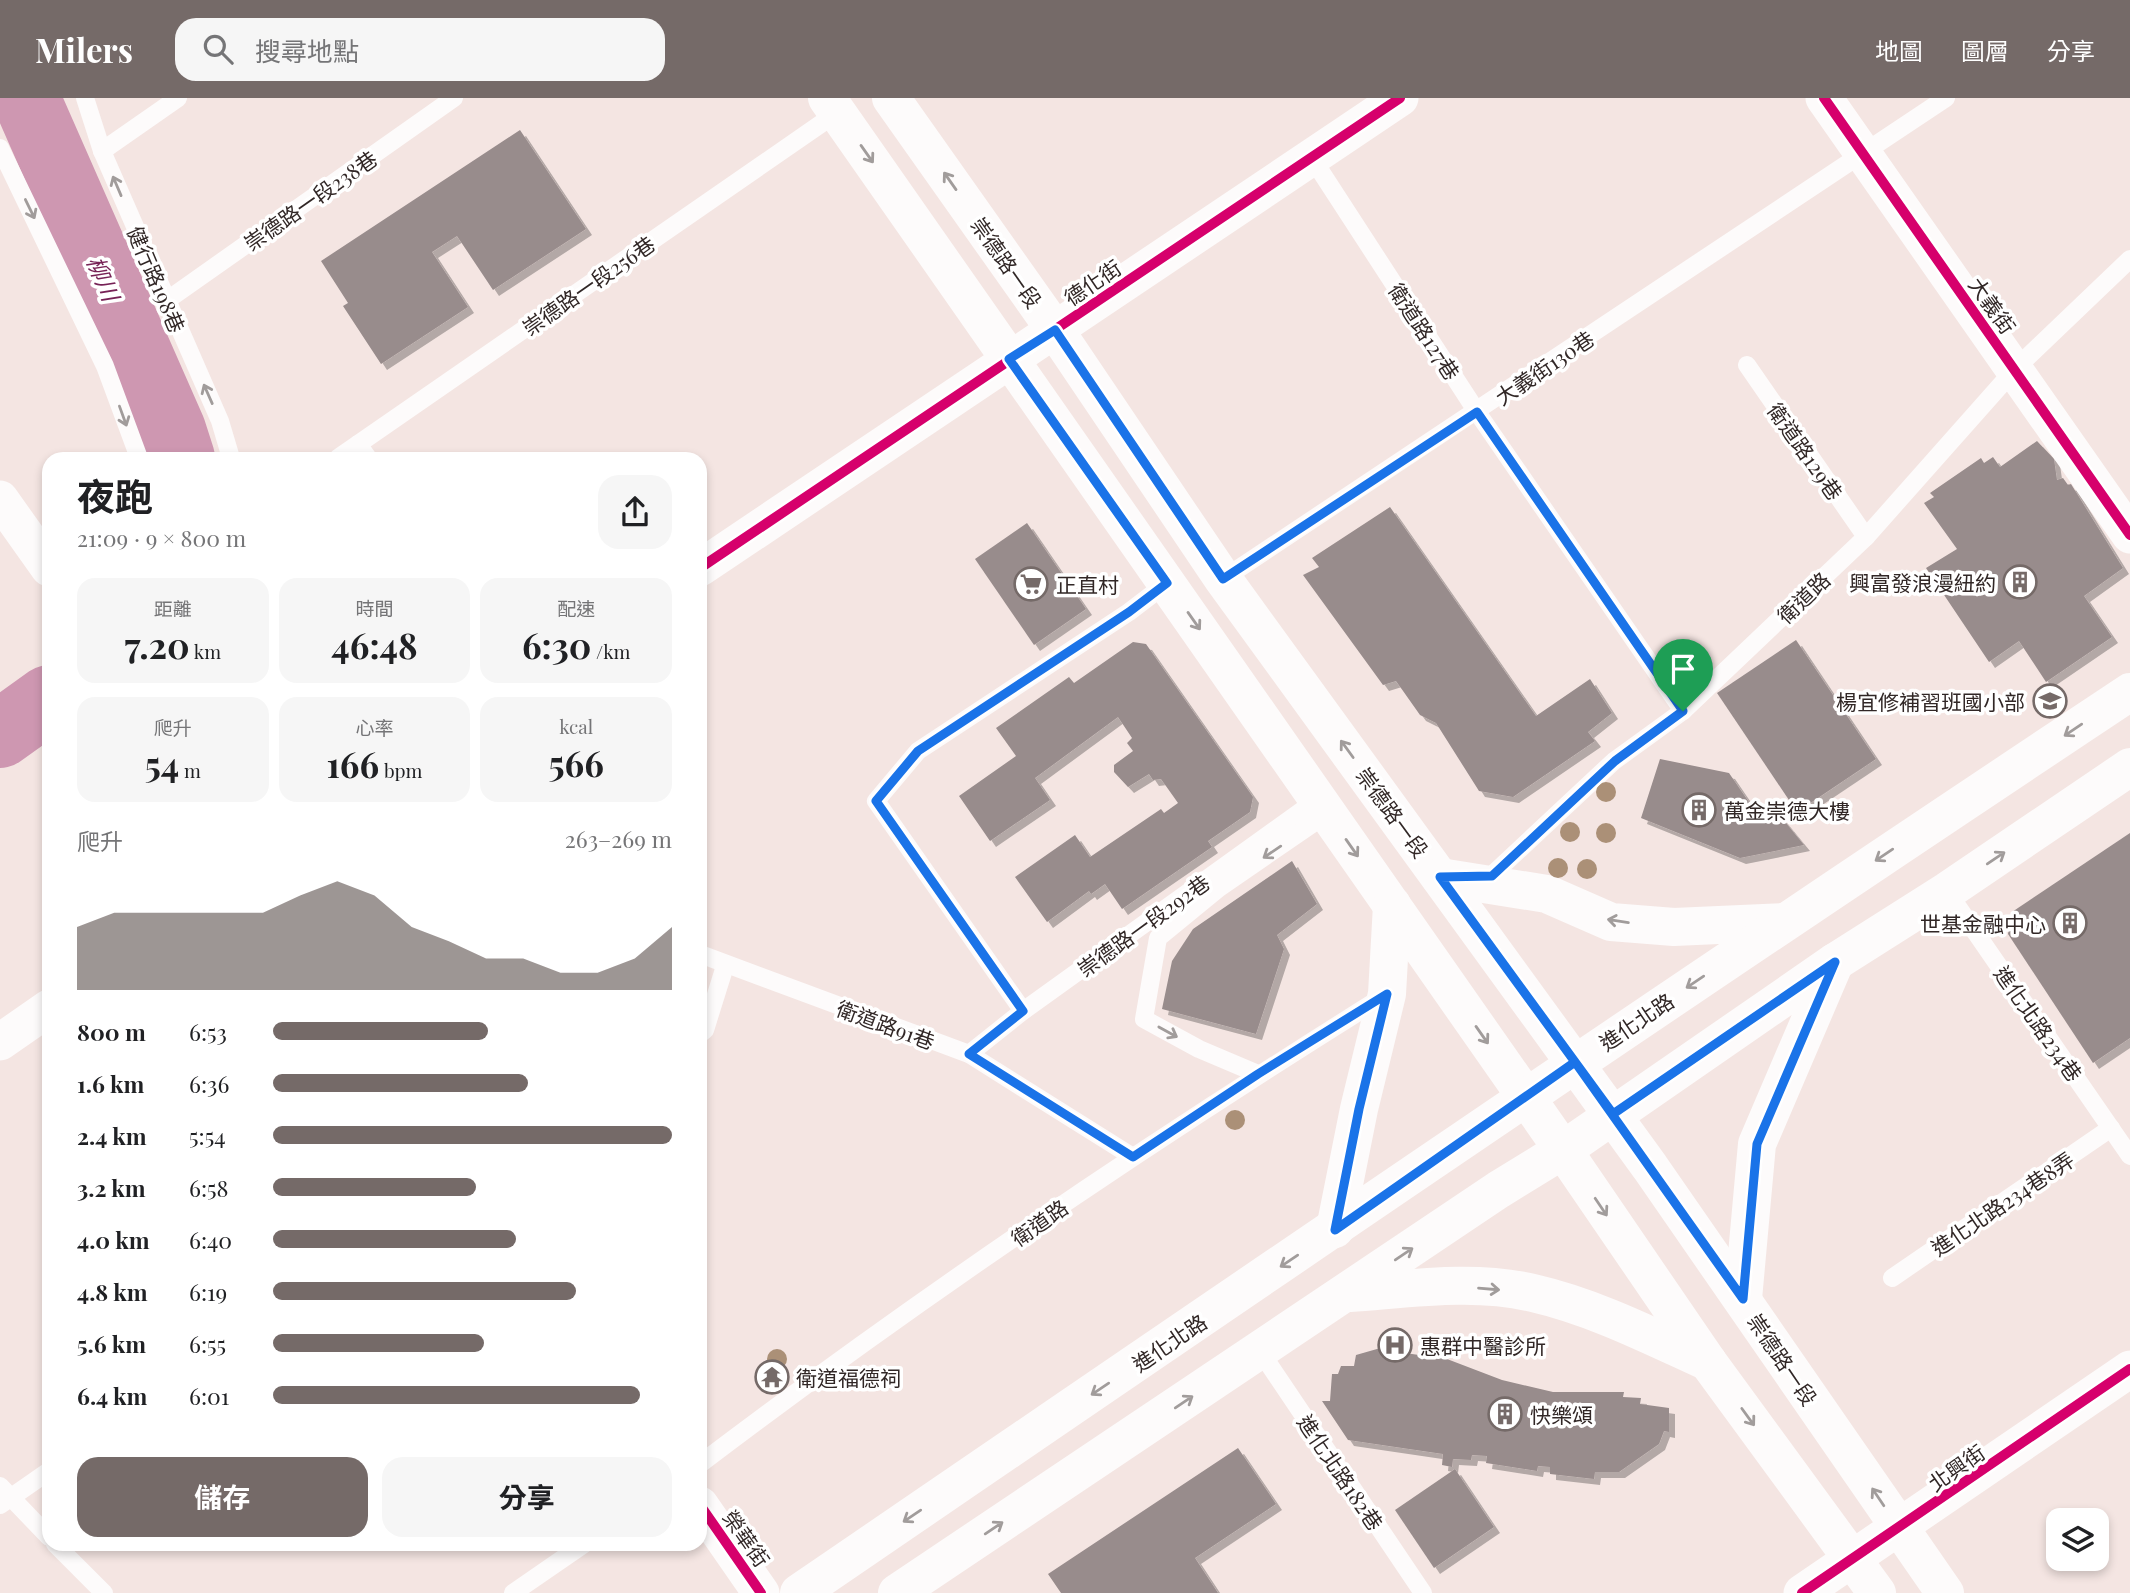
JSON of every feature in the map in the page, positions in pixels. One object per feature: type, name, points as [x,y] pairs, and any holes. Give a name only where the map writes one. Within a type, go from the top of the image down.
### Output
[{"type":"main road","name":"崇德路一段","points":[[891,98],[1055,330],[1223,579],[1613,1114],[1945,1593]]},
{"type":"main road","points":[[832,105],[1526,1096],[1708,1362],[1877,1593]]},
{"type":"main road","name":"進化北路","points":[[799,1593],[1335,1230],[1575,1062],[2130,692]]},
{"type":"main road","points":[[897,1593],[1563,1150],[1835,962],[1947,891],[2130,767]]},
{"type":"main road","points":[[1440,877],[1546,894],[1611,922],[1674,927],[1784,922]]},
{"type":"main road","points":[[1335,1230],[1359,1109],[1387,994],[1392,905]]},
{"type":"main road","points":[[1743,1299],[1757,1144],[1835,962]]},
{"type":"main road","points":[[1348,1293],[1455,1286],[1531,1292],[1604,1314],[1708,1362]]},
{"type":"street","name":"德化街","points":[[707,563],[1399,98]]},
{"type":"street","name":"大義街","points":[[1824,98],[2130,535]]},
{"type":"street","points":[[0,499],[42,558]]},
{"type":"street","points":[[0,1042],[42,1013]]},
{"type":"street","name":"北興街","points":[[1802,1593],[2130,1369]]},
{"type":"street","name":"榮華街","points":[[707,1515],[761,1593]]},
{"type":"lane","name":"健行路198巷","points":[[85,98],[102,151],[220,421],[230,452]]},
{"type":"lane","points":[[102,151],[178,98]]},
{"type":"lane","name":"崇德路一段238巷","points":[[166,301],[454,98]]},
{"type":"lane","name":"大義街130巷","points":[[1223,579],[1946,98]]},
{"type":"lane","name":"崇德路一段256巷","points":[[363,451],[832,105]]},
{"type":"lane","points":[[0,148],[105,366],[137,452]]},
{"type":"lane","name":"衛道路127巷","points":[[1312,158],[1477,412],[1683,711]]},
{"type":"lane","name":"衛道路","points":[[1440,877],[1492,876],[1615,761],[1683,711],[1866,537],[2015,369],[2130,259]]},
{"type":"lane","name":"衛道路129巷","points":[[1747,365],[1866,537]]},
{"type":"lane","points":[[1023,1011],[876,801],[918,751],[1129,612],[1167,583]]},
{"type":"lane","points":[[1258,1074],[1199,1049],[1144,1019],[1158,938],[1323,806]]},
{"type":"lane","name":"崇德路一段292巷","points":[[969,1054],[1023,1011],[1323,806]]},
{"type":"lane","name":"進化北路234巷","points":[[1947,891],[2130,1156]]},
{"type":"lane","name":"衛道路91巷","points":[[707,957],[969,1054],[1133,1157]]},
{"type":"lane","points":[[707,1024],[725,965]]},
{"type":"lane","name":"衛道路","points":[[707,1459],[822,1371],[1133,1157],[1258,1074],[1387,994]]},
{"type":"lane","name":"進化北路234巷8弄","points":[[1892,1278],[2111,1128]]},
{"type":"lane","name":"進化北路182巷","points":[[1260,1351],[1423,1593]]},
{"type":"lane","points":[[42,1476],[3,1496],[42,1531]]},
{"type":"lane","points":[[62,1551],[104,1593]]},
{"type":"lane","points":[[513,1593],[557,1551]]},
{"type":"building","points":[[520,130],[586,229],[493,290],[457,236],[432,252],[468,307],[381,364],[343,306],[348,303],[321,261]]},
{"type":"building","name":"興富發浪漫紐約","points":[[2037,441],[2054,459],[2057,480],[2063,478],[2068,485],[2071,484],[2123,568],[2084,596],[2112,637],[2046,682],[2019,641],[1989,662],[1926,568],[1957,549],[1924,503],[1934,497],[1930,493],[1981,458],[1984,463],[1993,457],[2000,467]]},
{"type":"building","points":[[1390,507],[1536,716],[1590,679],[1612,713],[1588,732],[1595,741],[1513,797],[1479,791],[1436,723],[1420,715],[1396,681],[1383,685],[1303,575],[1319,567],[1312,558]]},
{"type":"building","name":"正直村","points":[[1027,523],[1086,609],[1034,645],[975,559]]},
{"type":"building","points":[[1796,640],[1876,759],[1797,812],[1717,693]]},
{"type":"building","points":[[1133,642],[1146,644],[1253,797],[1250,812],[1208,841],[1212,847],[1122,909],[1105,884],[1091,894],[1089,891],[1047,922],[1015,877],[1075,835],[1090,857],[1161,809],[1164,813],[1178,803],[1161,779],[1153,780],[1149,774],[1128,787],[1114,772],[1114,765],[1133,751],[1127,743],[1132,738],[1118,717],[1035,778],[1050,800],[990,841],[959,796],[1016,756],[996,728],[1069,677],[1074,683]]},
{"type":"building","name":"萬金崇德大樓","points":[[1660,759],[1729,773],[1757,814],[1772,806],[1804,845],[1740,858],[1641,818]]},
{"type":"building","name":"世基金融中心","points":[[2130,833],[2130,1038],[2093,1063],[2008,934],[2012,912]]},
{"type":"building","points":[[1292,861],[1317,904],[1277,935],[1284,949],[1256,1034],[1162,1009],[1172,961],[1193,929]]},
{"type":"building","name":"快樂頌","points":[[1377,1349],[1447,1359],[1502,1380],[1553,1392],[1624,1392],[1623,1397],[1641,1398],[1640,1404],[1669,1408],[1669,1432],[1664,1431],[1659,1444],[1619,1472],[1595,1472],[1594,1479],[1550,1474],[1550,1467],[1538,1466],[1537,1471],[1486,1463],[1487,1456],[1472,1455],[1471,1460],[1453,1459],[1452,1467],[1442,1465],[1443,1454],[1348,1440],[1322,1401],[1330,1401],[1332,1374],[1338,1374],[1341,1366],[1354,1366],[1356,1355]]},
{"type":"building","points":[[1238,1448],[1276,1504],[1195,1558],[1218,1593],[1061,1593],[1048,1574]]},
{"type":"building","points":[[1455,1469],[1494,1527],[1434,1568],[1395,1510]]},
{"type":"waterway","name":"柳川","points":[[26,98],[172,430],[179,452]]},
{"type":"waterway","name":"柳川","points":[[0,734],[42,704]]},
{"type":"cycle path","points":[[707,563],[1400,98]]},
{"type":"cycle path","points":[[1824,98],[2130,535]]},
{"type":"cycle path","points":[[1802,1593],[2130,1369]]},
{"type":"cycle path","points":[[707,1515],[761,1593]]},
{"type":"place","name":"興富發浪漫紐約","points":[[2020,582]]},
{"type":"place","name":"正直村","points":[[1031,584]]},
{"type":"place","name":"楊宜修補習班國小部","points":[[2050,701]]},
{"type":"place","name":"萬金崇德大樓","points":[[1699,810]]},
{"type":"place","name":"世基金融中心","points":[[2070,923]]},
{"type":"place","name":"惠群中醫診所","points":[[1395,1345]]},
{"type":"place","name":"衛道福德祠","points":[[772,1377]]},
{"type":"place","name":"快樂頌","points":[[1505,1414]]},
{"type":"route","points":[[1055,330],[1223,579],[1477,412],[1683,711],[1615,761],[1492,876],[1440,877],[1613,1114],[1835,962],[1757,1144],[1743,1299],[1575,1062],[1335,1230],[1359,1109],[1387,994],[1258,1074],[1133,1157],[969,1054],[1023,1011],[876,801],[918,751],[1129,612],[1167,583],[1009,359],[1055,330]]}]
